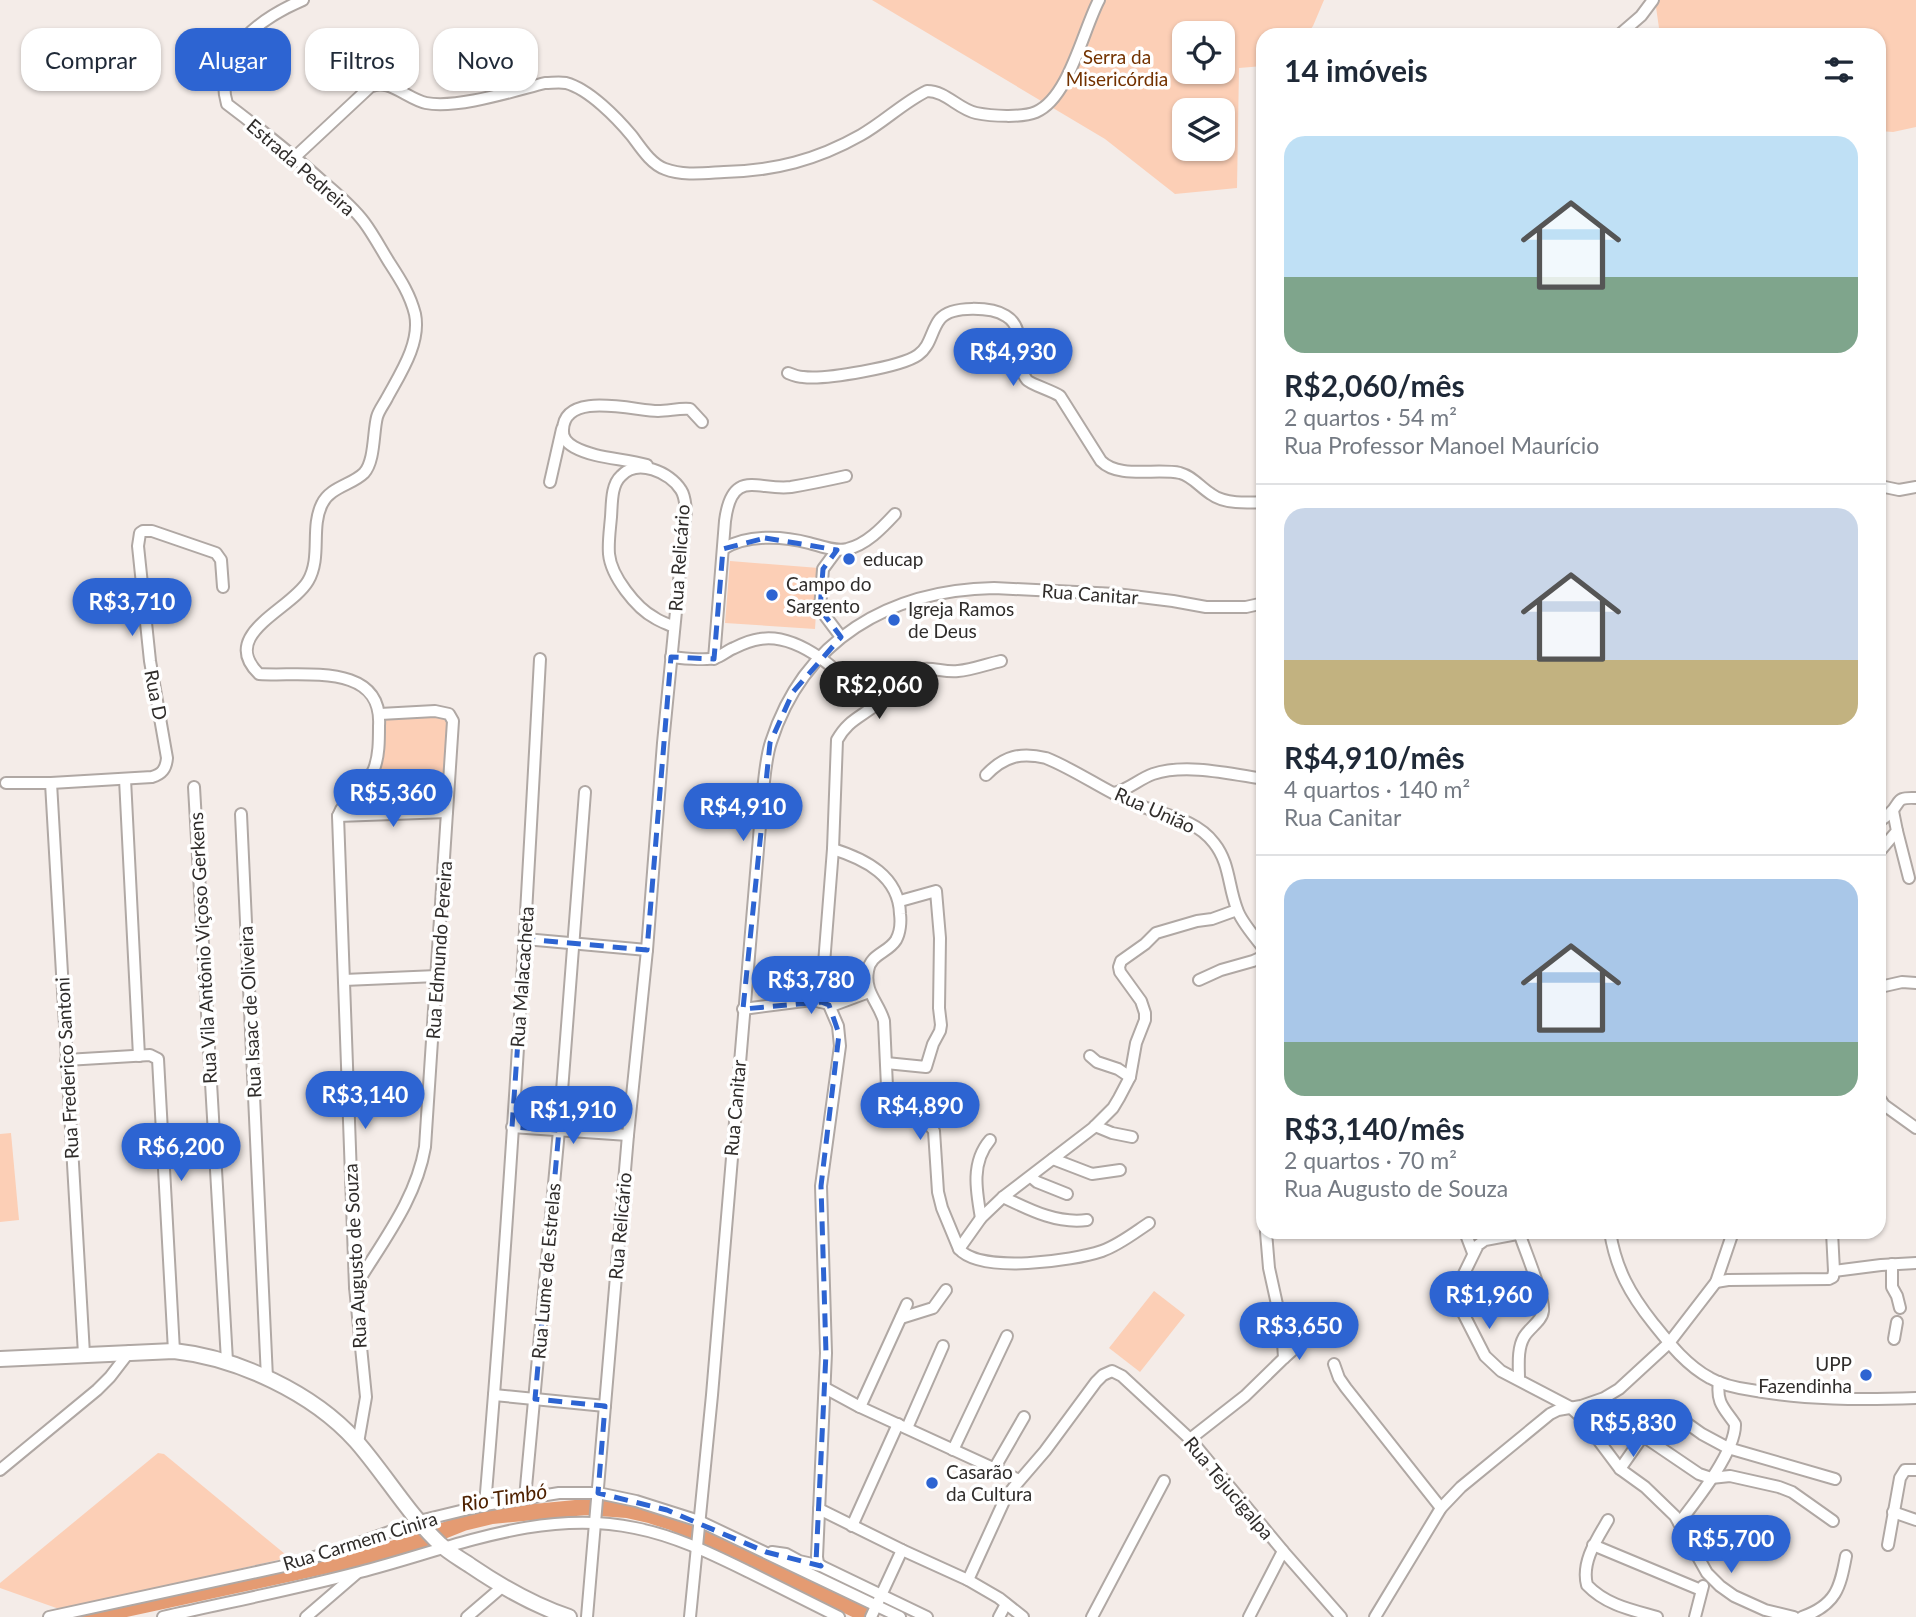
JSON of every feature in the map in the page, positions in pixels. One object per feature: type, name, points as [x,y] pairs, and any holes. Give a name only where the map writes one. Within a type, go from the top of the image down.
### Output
[{"type":"main road","points":[[0,1359],[174,1351],[227,1361],[267,1378],[311,1402],[358,1443],[421,1524],[442,1546],[525,1600],[569,1617]]},
{"type":"street","name":"Estrada Pedreira","points":[[303,0],[261,22],[230,57],[223,92],[227,104],[296,156],[364,221],[407,291],[416,318],[408,357],[378,413],[369,466],[364,473],[327,496],[321,504],[314,569],[307,583],[297,595],[255,629],[247,641],[246,650],[252,667],[259,674],[339,676],[356,681],[366,688],[380,714]]},
{"type":"street","points":[[296,156],[376,84],[389,86],[425,103],[441,104],[464,102],[558,82],[570,84],[590,95],[629,133],[647,157],[663,169],[683,173],[756,172],[786,166],[827,152],[861,135],[927,91],[944,95],[974,113],[1021,115],[1036,112],[1050,101],[1065,80],[1100,0]]},
{"type":"street","points":[[1627,28],[1653,0]]},
{"type":"street","points":[[788,373],[804,378],[830,376],[898,364],[918,356],[923,351],[934,328],[946,313],[980,309],[1001,313],[1014,321],[1022,368],[1027,380],[1052,390],[1067,403],[1101,461],[1108,467],[1124,471],[1177,472],[1191,478],[1217,498],[1256,502]]},
{"type":"street","points":[[550,482],[559,435],[569,415],[581,407],[606,405],[659,411],[690,409],[702,422]]},
{"type":"street","points":[[563,426],[566,442],[580,450],[636,462],[656,470]]},
{"type":"street","name":"Rua Relicário","points":[[587,1617],[686,510],[685,500],[677,485],[656,470],[634,469],[626,472],[617,481],[608,551],[613,569],[635,601],[654,618],[674,627]]},
{"type":"street","points":[[714,659],[725,521],[734,495],[746,485],[789,487],[846,477]]},
{"type":"street","points":[[1886,487],[1899,490],[1916,487]]},
{"type":"street","points":[[723,549],[732,543],[745,540],[783,538],[837,551],[844,550],[862,544],[895,514]]},
{"type":"street","name":"Rua D","points":[[6,783],[51,783],[159,775],[166,766],[165,743],[150,661],[138,546],[140,533],[152,531],[216,552],[221,559],[223,586]]},
{"type":"street","points":[[837,551],[823,569],[820,609],[841,638]]},
{"type":"street","name":"Rua Canitar","points":[[690,1617],[712,1395],[763,790],[771,743],[786,704],[818,657],[841,638],[878,613],[907,601],[939,593],[974,588],[1116,594],[1206,607],[1256,605]]},
{"type":"street","points":[[671,657],[714,659],[747,643],[774,638],[791,643],[835,668],[874,706]]},
{"type":"street","name":"Rua Malacacheta","points":[[485,1504],[525,939],[540,659]]},
{"type":"street","points":[[927,1617],[876,1607],[821,1566],[817,1557],[825,1388],[821,1194],[840,1046],[838,1026],[825,1003],[837,740],[843,729],[852,721],[874,706],[899,681],[917,670],[929,668],[954,672],[1001,661]]},
{"type":"street","name":"Rua Edmundo Pereira","points":[[355,1287],[411,1196],[421,1170],[425,1147],[453,721],[449,714],[435,711],[380,714]]},
{"type":"street","points":[[380,714],[378,755],[374,769],[362,788],[344,803],[338,816],[447,812]]},
{"type":"street","name":"Rua União","points":[[986,775],[1013,756],[1038,756],[1054,761],[1135,804],[1172,815],[1196,827],[1216,845],[1230,878],[1237,910],[1256,937]]},
{"type":"street","points":[[1114,793],[1165,771],[1209,771],[1256,778]]},
{"type":"street","points":[[125,779],[139,1056]]},
{"type":"street","name":"Rua Frederico Santoni","points":[[51,783],[84,1354]]},
{"type":"street","name":"Rua Vila Antônio Viçoso Gerkens","points":[[194,787],[227,1361]]},
{"type":"street","name":"Rua Lume de Estrelas","points":[[525,1498],[559,1130],[585,792]]},
{"type":"street","points":[[1886,816],[1901,799],[1916,798]]},
{"type":"street","points":[[1893,811],[1909,878]]},
{"type":"street","name":"Rua Isaac de Oliveira","points":[[241,814],[267,1378]]},
{"type":"street","name":"Rua Augusto de Souza","points":[[338,816],[355,1287],[366,1397],[358,1443]]},
{"type":"street","points":[[1886,844],[1897,831]]},
{"type":"street","points":[[833,849],[869,863],[892,886],[900,901],[901,919],[898,933],[895,941],[870,963],[869,992],[881,1011],[886,1031],[887,1087],[891,1096],[926,1121],[934,1131],[938,1192],[942,1208],[963,1254],[998,1264],[1062,1259],[1102,1251],[1149,1223]]},
{"type":"street","points":[[886,1063],[926,1067],[941,1025],[940,938],[936,891],[900,901]]},
{"type":"street","points":[[959,1249],[981,1218],[1003,1197],[1095,1126],[1113,1108],[1130,1077],[1136,1043],[1145,1020],[1141,1001],[1120,972],[1121,961],[1142,947],[1156,933],[1237,910]]},
{"type":"street","points":[[525,939],[647,950]]},
{"type":"street","points":[[1199,980],[1221,970],[1256,960]]},
{"type":"street","points":[[344,980],[437,976]]},
{"type":"street","points":[[1886,986],[1902,982],[1916,983]]},
{"type":"street","points":[[743,1009],[812,1000],[834,1005],[869,992]]},
{"type":"street","points":[[66,1060],[139,1056],[154,1056],[158,1059],[174,1351]]},
{"type":"street","points":[[1090,1056],[1130,1077]]},
{"type":"street","points":[[1886,1106],[1916,1128]]},
{"type":"street","points":[[1095,1126],[1132,1137]]},
{"type":"street","points":[[512,1127],[628,1135]]},
{"type":"street","points":[[981,1218],[976,1170],[980,1156],[990,1140]]},
{"type":"street","points":[[1053,1159],[1091,1174],[1120,1170]]},
{"type":"street","points":[[1031,1177],[1067,1194]]},
{"type":"street","points":[[1003,1197],[1054,1218],[1065,1221],[1087,1220]]},
{"type":"street","points":[[1267,1239],[1269,1268],[1282,1327],[1284,1358]]},
{"type":"street","points":[[1468,1239],[1473,1253]]},
{"type":"street","points":[[1490,1239],[1485,1240],[1473,1253],[1456,1290],[1459,1306],[1485,1356],[1501,1371],[1570,1408],[1581,1417],[1620,1469],[1670,1510],[1707,1573],[1720,1586],[1734,1596],[1765,1610],[1794,1617]]},
{"type":"street","points":[[1519,1379],[1519,1350],[1525,1335],[1543,1311],[1521,1239]]},
{"type":"street","points":[[1611,1239],[1616,1262],[1628,1289],[1669,1343],[1700,1372],[1719,1382],[1742,1389],[1787,1395],[1916,1398]]},
{"type":"street","points":[[1375,1617],[1441,1508],[1550,1414],[1604,1398],[1619,1389],[1669,1343],[1716,1282],[1731,1239]]},
{"type":"street","points":[[1832,1239],[1834,1274]]},
{"type":"street","points":[[1716,1282],[1829,1279],[1834,1274],[1916,1263]]},
{"type":"street","points":[[1892,1265],[1892,1287],[1897,1296],[1899,1315],[1894,1339]]},
{"type":"street","points":[[901,1318],[933,1308],[946,1290]]},
{"type":"street","points":[[860,1407],[907,1304]]},
{"type":"street","points":[[953,1450],[1007,1336]]},
{"type":"street","points":[[852,1526],[943,1346]]},
{"type":"street","points":[[1190,1439],[1245,1396],[1294,1349]]},
{"type":"street","points":[[0,1470],[97,1390],[130,1352]]},
{"type":"street","points":[[1334,1364],[1346,1388],[1441,1508]]},
{"type":"street","name":"Rua Tejucigalpa","points":[[1019,1480],[1045,1451],[1102,1375],[1116,1372],[1190,1439],[1341,1617]]},
{"type":"street","points":[[1679,1522],[1711,1478],[1734,1432],[1735,1424],[1718,1398],[1719,1382]]},
{"type":"street","points":[[825,1388],[860,1407],[1019,1480],[1005,1499],[968,1580]]},
{"type":"street","points":[[494,1395],[605,1406]]},
{"type":"street","points":[[1620,1469],[1659,1408],[1666,1407],[1702,1434],[1728,1448],[1835,1479]]},
{"type":"street","points":[[994,1469],[1024,1417]]},
{"type":"street","points":[[1643,1436],[1691,1470],[1706,1477],[1730,1476],[1779,1487],[1792,1492],[1833,1521]]},
{"type":"street","points":[[1888,1545],[1902,1473],[1905,1470],[1916,1470]]},
{"type":"street","points":[[1092,1617],[1164,1481]]},
{"type":"street","name":"Rua Carmem Cinira","points":[[49,1617],[284,1566],[485,1504],[559,1493],[636,1501],[766,1552],[900,1617]]},
{"type":"street","points":[[819,1509],[968,1580],[1023,1617]]},
{"type":"street","points":[[1893,1512],[1916,1520]]},
{"type":"street","name":"Rua Carmem Cinira","points":[[163,1617],[358,1573],[493,1533],[596,1519],[697,1545],[839,1617]]},
{"type":"street","points":[[1608,1520],[1593,1545],[1586,1574],[1587,1585],[1601,1598],[1615,1605],[1657,1617]]},
{"type":"street","points":[[1593,1545],[1701,1590]]},
{"type":"street","points":[[876,1607],[902,1550]]},
{"type":"street","points":[[1250,1617],[1283,1551]]},
{"type":"street","points":[[766,1552],[786,1554],[799,1561],[821,1566]]},
{"type":"street","points":[[1802,1617],[1820,1613],[1835,1595],[1846,1556]]},
{"type":"street","points":[[306,1617],[358,1573]]},
{"type":"street","points":[[1695,1617],[1707,1573]]},
{"type":"street","points":[[467,1617],[502,1587]]},
{"type":"street","points":[[999,1617],[1006,1604]]},
{"type":"highlighted area","points":[[765,538],[837,550],[823,569],[820,609],[841,637],[793,692],[770,743],[743,1009],[821,1002],[829,1005],[839,1034],[821,1186],[826,1353],[816,1562],[821,1566],[766,1552],[667,1510],[598,1493],[605,1406],[535,1399],[559,1130],[512,1127],[525,939],[647,950],[671,657],[714,659],[723,549]]},
{"type":"green space","name":"Serra da Misericórdia","points":[[872,0],[1324,0],[1311,28],[1256,28],[1256,67],[1239,68],[1237,188],[1175,194],[1105,139]]},
{"type":"green space","points":[[1655,0],[1916,0],[1916,127],[1886,131],[1886,28],[1659,28]]},
{"type":"green space","name":"Campo do Sargento","points":[[730,561],[819,568],[815,629],[725,623]]},
{"type":"green space","points":[[387,716],[445,716],[448,722],[443,794],[438,804],[353,808],[371,782]]},
{"type":"green space","points":[[11,1133],[19,1220],[0,1222],[0,1134]]},
{"type":"green space","points":[[1154,1291],[1185,1315],[1140,1372],[1109,1348]]},
{"type":"green space","points":[[158,1453],[164,1454],[285,1554],[282,1559],[62,1610],[0,1588],[0,1583]]},
{"type":"waterway","name":"Rio Timbó","points":[[89,1617],[366,1557],[418,1541],[463,1523],[492,1516],[586,1507],[627,1510],[674,1523],[871,1617]]},
{"type":"place","name":"educap","points":[[849,559]]},
{"type":"place","name":"Campo do Sargento","points":[[772,595]]},
{"type":"place","name":"Igreja Ramos de Deus","points":[[894,620]]},
{"type":"place","name":"UPP Fazendinha","points":[[1866,1375]]},
{"type":"place","name":"Casarão da Cultura","points":[[932,1483]]}]
